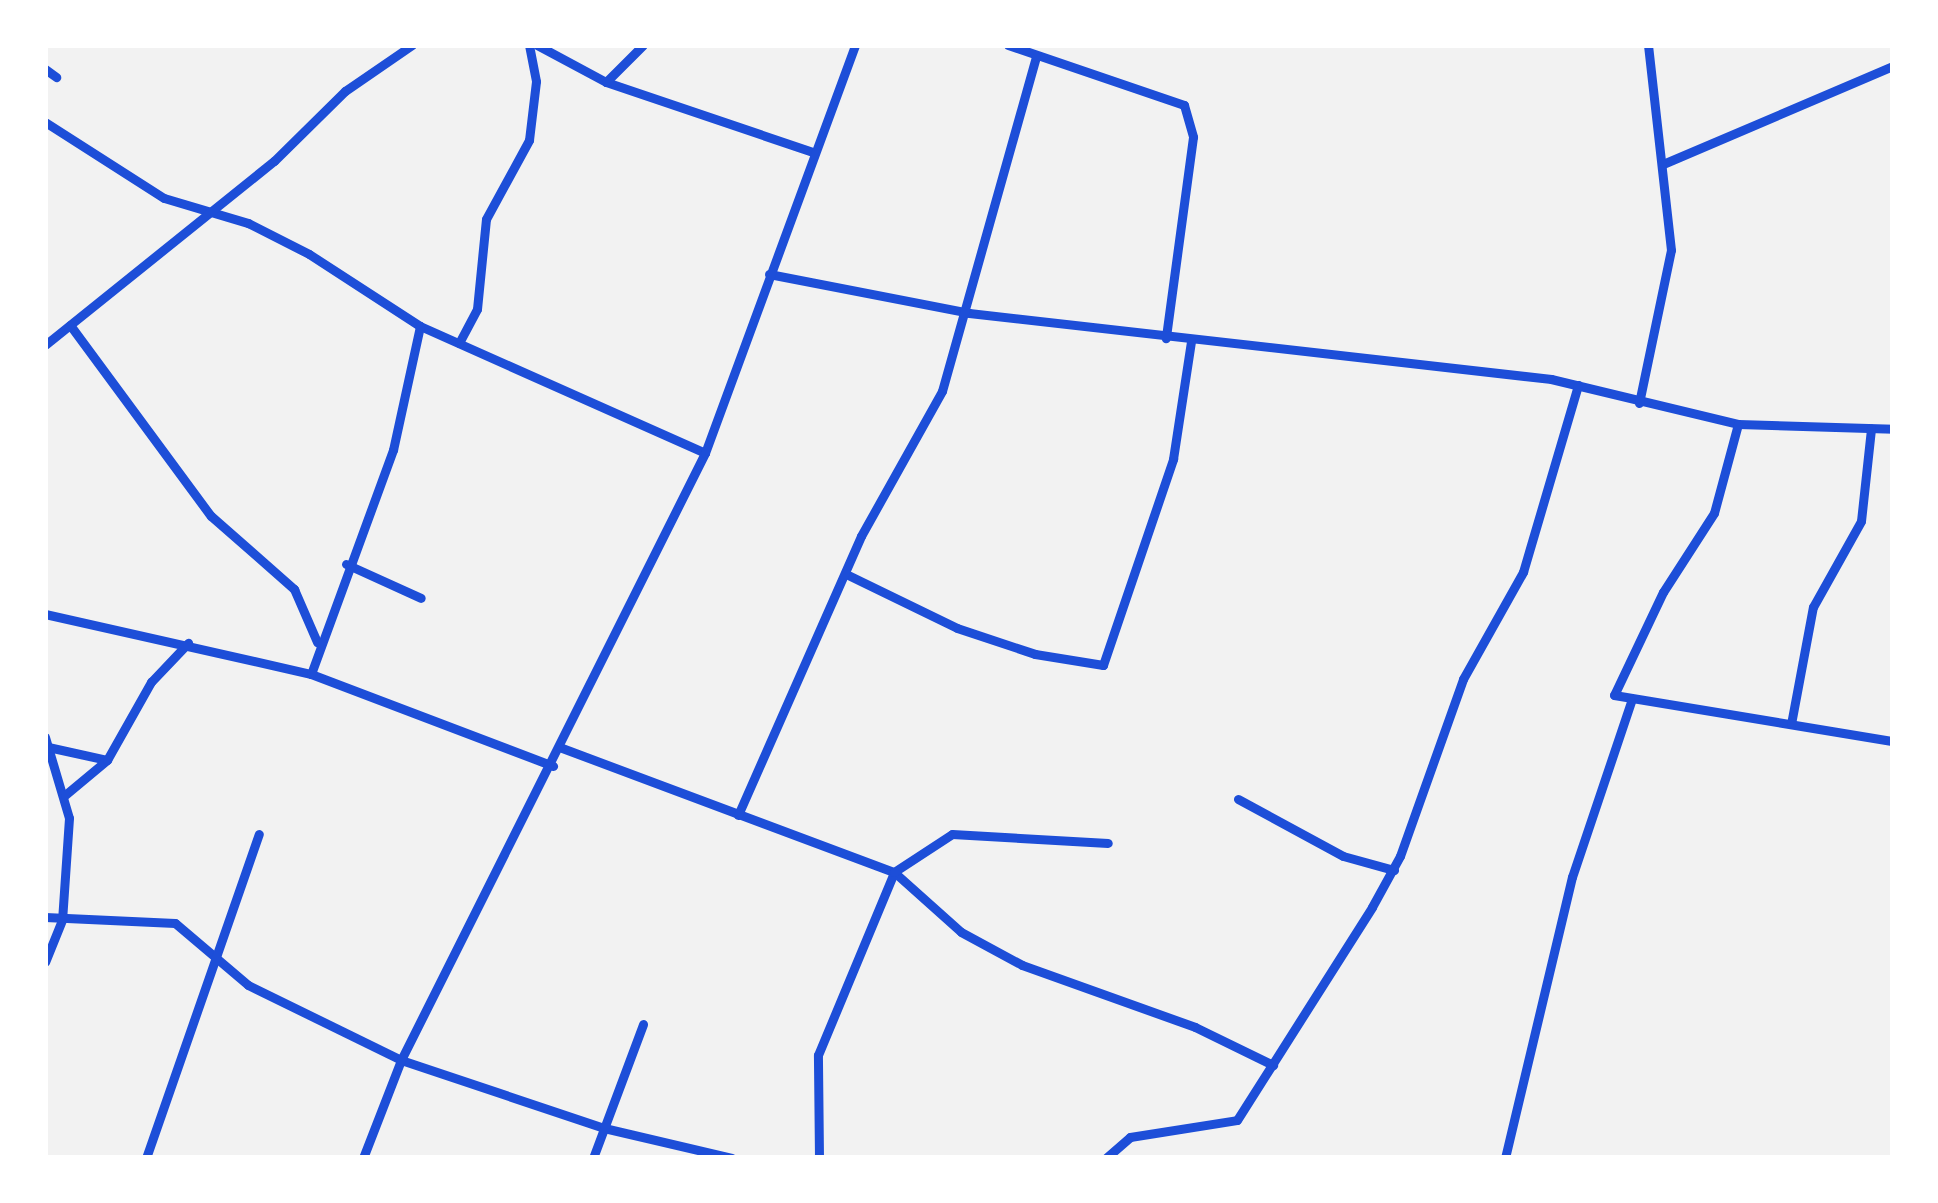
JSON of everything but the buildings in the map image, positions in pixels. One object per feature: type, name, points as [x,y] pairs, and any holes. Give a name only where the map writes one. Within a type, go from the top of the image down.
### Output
[{"type":"street","points":[[45,345],[345,91],[412,45]]},
{"type":"street","points":[[533,45],[606,82],[813,152]]},
{"type":"street","points":[[459,343],[476,309],[486,219],[530,140],[536,81],[533,45]]},
{"type":"street","points":[[606,82],[643,45]]},
{"type":"street","points":[[363,1158],[401,1060],[553,766],[705,453],[855,45]]},
{"type":"street","points":[[1008,45],[1184,105],[1193,137],[1166,338]]},
{"type":"street","points":[[1639,403],[1671,250],[1648,45]]},
{"type":"street","points":[[738,815],[846,574],[942,391],[969,313],[988,211],[1036,57]]},
{"type":"street","points":[[1663,164],[1893,66]]},
{"type":"street","points":[[45,69],[56,77]]},
{"type":"street","points":[[45,122],[164,198],[309,254],[419,326],[705,453]]},
{"type":"street","points":[[769,274],[969,313],[1578,385],[1738,424],[1893,429]]},
{"type":"street","points":[[70,325],[211,516],[294,590],[316,642]]},
{"type":"street","points":[[311,674],[316,642],[393,450],[419,326]]},
{"type":"street","points":[[846,574],[957,628],[1035,654],[1103,665],[1173,459],[1190,341]]},
{"type":"street","points":[[1106,1158],[1130,1136],[1237,1120],[1394,871],[1463,679],[1523,572],[1578,385]]},
{"type":"street","points":[[1738,424],[1714,513],[1663,592],[1614,695],[1631,702],[1893,741]]},
{"type":"street","points":[[1791,724],[1813,607],[1861,520],[1871,429]]},
{"type":"street","points":[[346,564],[421,598]]},
{"type":"street","points":[[45,614],[311,674],[553,766]]},
{"type":"street","points":[[65,795],[107,760],[151,682],[188,643]]},
{"type":"street","points":[[1505,1158],[1572,877],[1631,702]]},
{"type":"street","points":[[46,743],[107,760]]},
{"type":"street","points":[[45,962],[62,920],[65,795],[46,743]]},
{"type":"street","points":[[562,748],[894,872],[961,932],[1022,965],[1195,1027],[1273,1065]]},
{"type":"street","points":[[1238,799],[1343,856],[1394,871]]},
{"type":"street","points":[[146,1158],[259,834]]},
{"type":"street","points":[[819,1158],[818,1054],[894,872],[952,834],[1108,843]]},
{"type":"street","points":[[45,917],[152,917],[192,933],[248,985],[401,1060],[604,1128],[732,1158]]},
{"type":"street","points":[[592,1158],[643,1024]]}]
